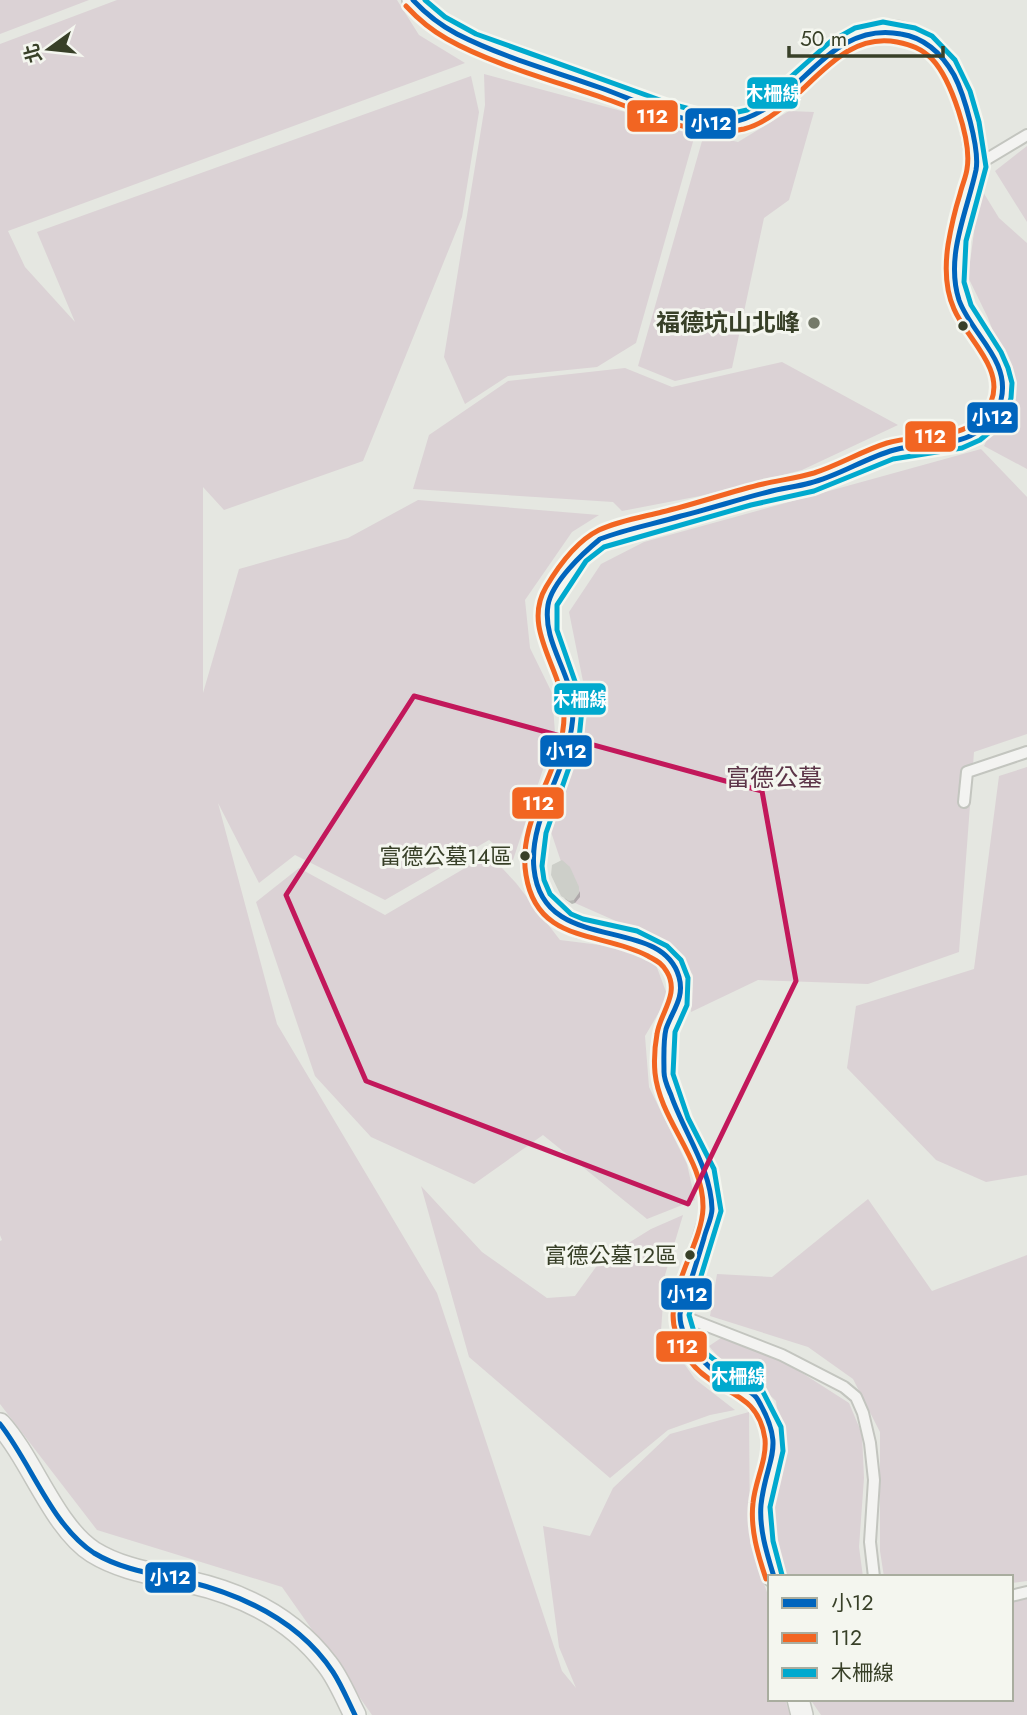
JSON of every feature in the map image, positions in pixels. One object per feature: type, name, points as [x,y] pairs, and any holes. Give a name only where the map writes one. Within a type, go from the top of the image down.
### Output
[{"type":"street","points":[[413,0],[443,28],[473,42],[666,110],[722,124],[734,123],[762,111],[779,99],[828,53],[846,41],[868,33],[891,30],[914,36],[933,47],[950,66],[961,91],[971,126],[977,165],[964,212],[955,278],[963,307],[993,355],[1000,375],[1003,395],[996,413],[984,427],[969,436],[948,442],[889,451],[806,484],[758,494],[612,534],[591,545],[580,555],[548,603],[548,632],[570,692],[573,721],[571,737],[537,831],[533,866],[536,883],[543,899],[560,916],[580,927],[634,939],[663,954],[674,965],[680,980],[679,1003],[666,1030],[664,1075],[680,1121],[706,1172],[712,1211],[680,1315],[686,1335],[700,1360],[725,1379],[756,1396],[773,1430],[774,1450],[761,1506],[764,1543],[773,1575]]},
{"type":"street","points":[[0,1424],[66,1524],[91,1550],[120,1566],[207,1586],[247,1600],[296,1630],[328,1665],[355,1715]]},
{"type":"lane","points":[[977,165],[1027,135]]},
{"type":"lane","points":[[964,803],[967,772],[1027,752]]},
{"type":"lane","points":[[680,1315],[782,1355],[844,1387],[856,1398],[863,1413],[870,1443],[874,1480],[870,1542],[874,1575]]},
{"type":"highlighted area","points":[[414,696],[762,791],[796,981],[688,1204],[366,1081],[286,895]]},
{"type":"green space","points":[[0,0],[89,0],[0,34]]},
{"type":"green space","points":[[117,0],[397,0],[419,35],[465,63],[8,231],[25,267],[75,322],[37,232],[471,76],[479,112],[462,217],[363,461],[224,510],[203,487],[203,693],[239,569],[348,538],[418,500],[599,515],[572,532],[525,600],[530,648],[552,693],[555,733],[513,860],[489,840],[385,900],[295,855],[259,883],[218,803],[277,1024],[437,1293],[562,1671],[576,1688],[559,1647],[543,1526],[590,1536],[613,1488],[670,1434],[749,1412],[750,1543],[768,1595],[768,1701],[786,1701],[790,1715],[372,1715],[282,1587],[97,1530],[0,1404],[0,44]]},
{"type":"green space","points":[[484,74],[696,131],[636,343],[597,367],[508,376],[465,404],[444,357],[485,105]]},
{"type":"green space","points":[[789,111],[814,112],[789,200],[764,218],[732,368],[675,381],[638,366],[704,134],[738,142]]},
{"type":"green space","points":[[1027,146],[1027,222],[995,171]]},
{"type":"green space","points":[[980,187],[999,218],[1027,243],[1027,469],[984,446],[1008,395],[1008,371],[988,318],[968,277]]},
{"type":"green space","points":[[782,362],[898,425],[802,470],[700,496],[622,511],[613,502],[413,489],[429,435],[508,381],[625,368],[672,387]]},
{"type":"green space","name":"富德公墓","points":[[981,449],[1027,497],[1027,734],[974,752],[959,952],[868,984],[758,980],[691,1012],[693,975],[668,944],[575,903],[550,829],[589,711],[569,612],[601,564],[644,542]]},
{"type":"green space","points":[[1027,767],[1027,1175],[986,1182],[936,1160],[847,1068],[856,1006],[974,969],[999,776]]},
{"type":"green space","points":[[489,854],[516,883],[560,940],[624,948],[656,965],[668,997],[645,1036],[649,1087],[687,1164],[695,1200],[647,1219],[543,1135],[474,1184],[371,1137],[315,1076],[256,902],[299,868],[385,915]]},
{"type":"green space","points":[[421,1186],[482,1252],[547,1298],[575,1296],[601,1260],[651,1229],[683,1215],[665,1275],[661,1331],[695,1379],[735,1410],[710,1415],[668,1430],[610,1478],[469,1357]]},
{"type":"green space","points":[[868,1199],[932,1291],[1027,1255],[1027,1581],[1013,1583],[1013,1575],[884,1575],[880,1551],[880,1432],[853,1379],[808,1347],[710,1316],[717,1274],[772,1277]]},
{"type":"green space","points":[[721,1338],[785,1362],[849,1403],[862,1434],[864,1478],[859,1547],[863,1575],[785,1575],[772,1510],[783,1460],[776,1401],[757,1383],[726,1366],[709,1346]]},
{"type":"green space","points":[[1027,1598],[1027,1715],[821,1715],[811,1701],[1013,1701],[1013,1602]]},
{"type":"building","points":[[562,860],[570,867],[579,887],[579,893],[574,900],[569,901],[561,896],[551,875],[552,865]]},
{"type":"transit line","name":"小12","points":[[413,0],[445,27],[492,50],[681,118],[714,124],[752,116],[774,103],[831,53],[852,40],[875,33],[901,34],[926,43],[944,60],[958,84],[970,122],[977,161],[959,234],[954,267],[959,300],[995,360],[1003,386],[1001,400],[985,426],[961,439],[894,450],[821,480],[778,489],[600,539],[562,578],[548,605],[549,632],[572,697],[573,711],[566,751],[538,829],[534,869],[542,896],[558,914],[579,925],[650,945],[668,958],[679,977],[679,998],[665,1034],[664,1075],[676,1109],[702,1165],[712,1209],[680,1312],[681,1324],[696,1353],[728,1381],[753,1394],[767,1417],[773,1443],[763,1489],[761,1523],[773,1575]]},
{"type":"transit line","name":"木柵線","points":[[425,0],[445,17],[476,34],[671,104],[724,115],[747,110],[767,98],[830,42],[855,28],[883,22],[915,28],[932,36],[955,60],[970,91],[979,122],[986,167],[966,241],[964,282],[971,305],[1001,352],[1012,383],[1006,413],[997,426],[980,440],[962,448],[893,459],[814,491],[751,505],[604,547],[586,561],[557,605],[557,630],[582,709],[579,739],[546,833],[542,866],[544,880],[550,894],[571,914],[637,931],[667,946],[681,960],[688,978],[687,1005],[675,1032],[673,1074],[688,1118],[714,1169],[721,1211],[689,1315],[694,1332],[707,1354],[730,1372],[762,1390],[781,1427],[783,1451],[770,1507],[773,1541],[782,1575]]},
{"type":"transit line","name":"112","points":[[406,6],[441,36],[484,57],[667,122],[710,132],[744,129],[764,120],[783,107],[835,60],[854,48],[874,41],[897,42],[924,52],[939,68],[953,95],[963,127],[968,157],[967,169],[949,238],[946,277],[954,309],[989,365],[993,377],[991,402],[984,415],[960,430],[887,443],[814,473],[750,487],[606,527],[583,540],[569,554],[546,587],[540,603],[540,634],[562,696],[563,733],[528,833],[526,875],[533,898],[543,914],[557,925],[648,956],[663,966],[670,980],[670,996],[657,1034],[655,1073],[665,1107],[697,1173],[703,1208],[701,1223],[678,1287],[673,1318],[676,1333],[692,1364],[716,1384],[747,1403],[761,1423],[765,1447],[752,1513],[766,1579]]},
{"type":"transit line","name":"小12","points":[[0,1424],[54,1511],[79,1541],[94,1553],[116,1564],[207,1587],[268,1613],[287,1625],[320,1654],[336,1677],[355,1715]]},
{"type":"place","name":"福德坑山北峰","points":[[814,323]]},
{"type":"place","name":"富德公墓14區","points":[[525,856]]},
{"type":"place","name":"富德公墓12區","points":[[690,1255]]}]
